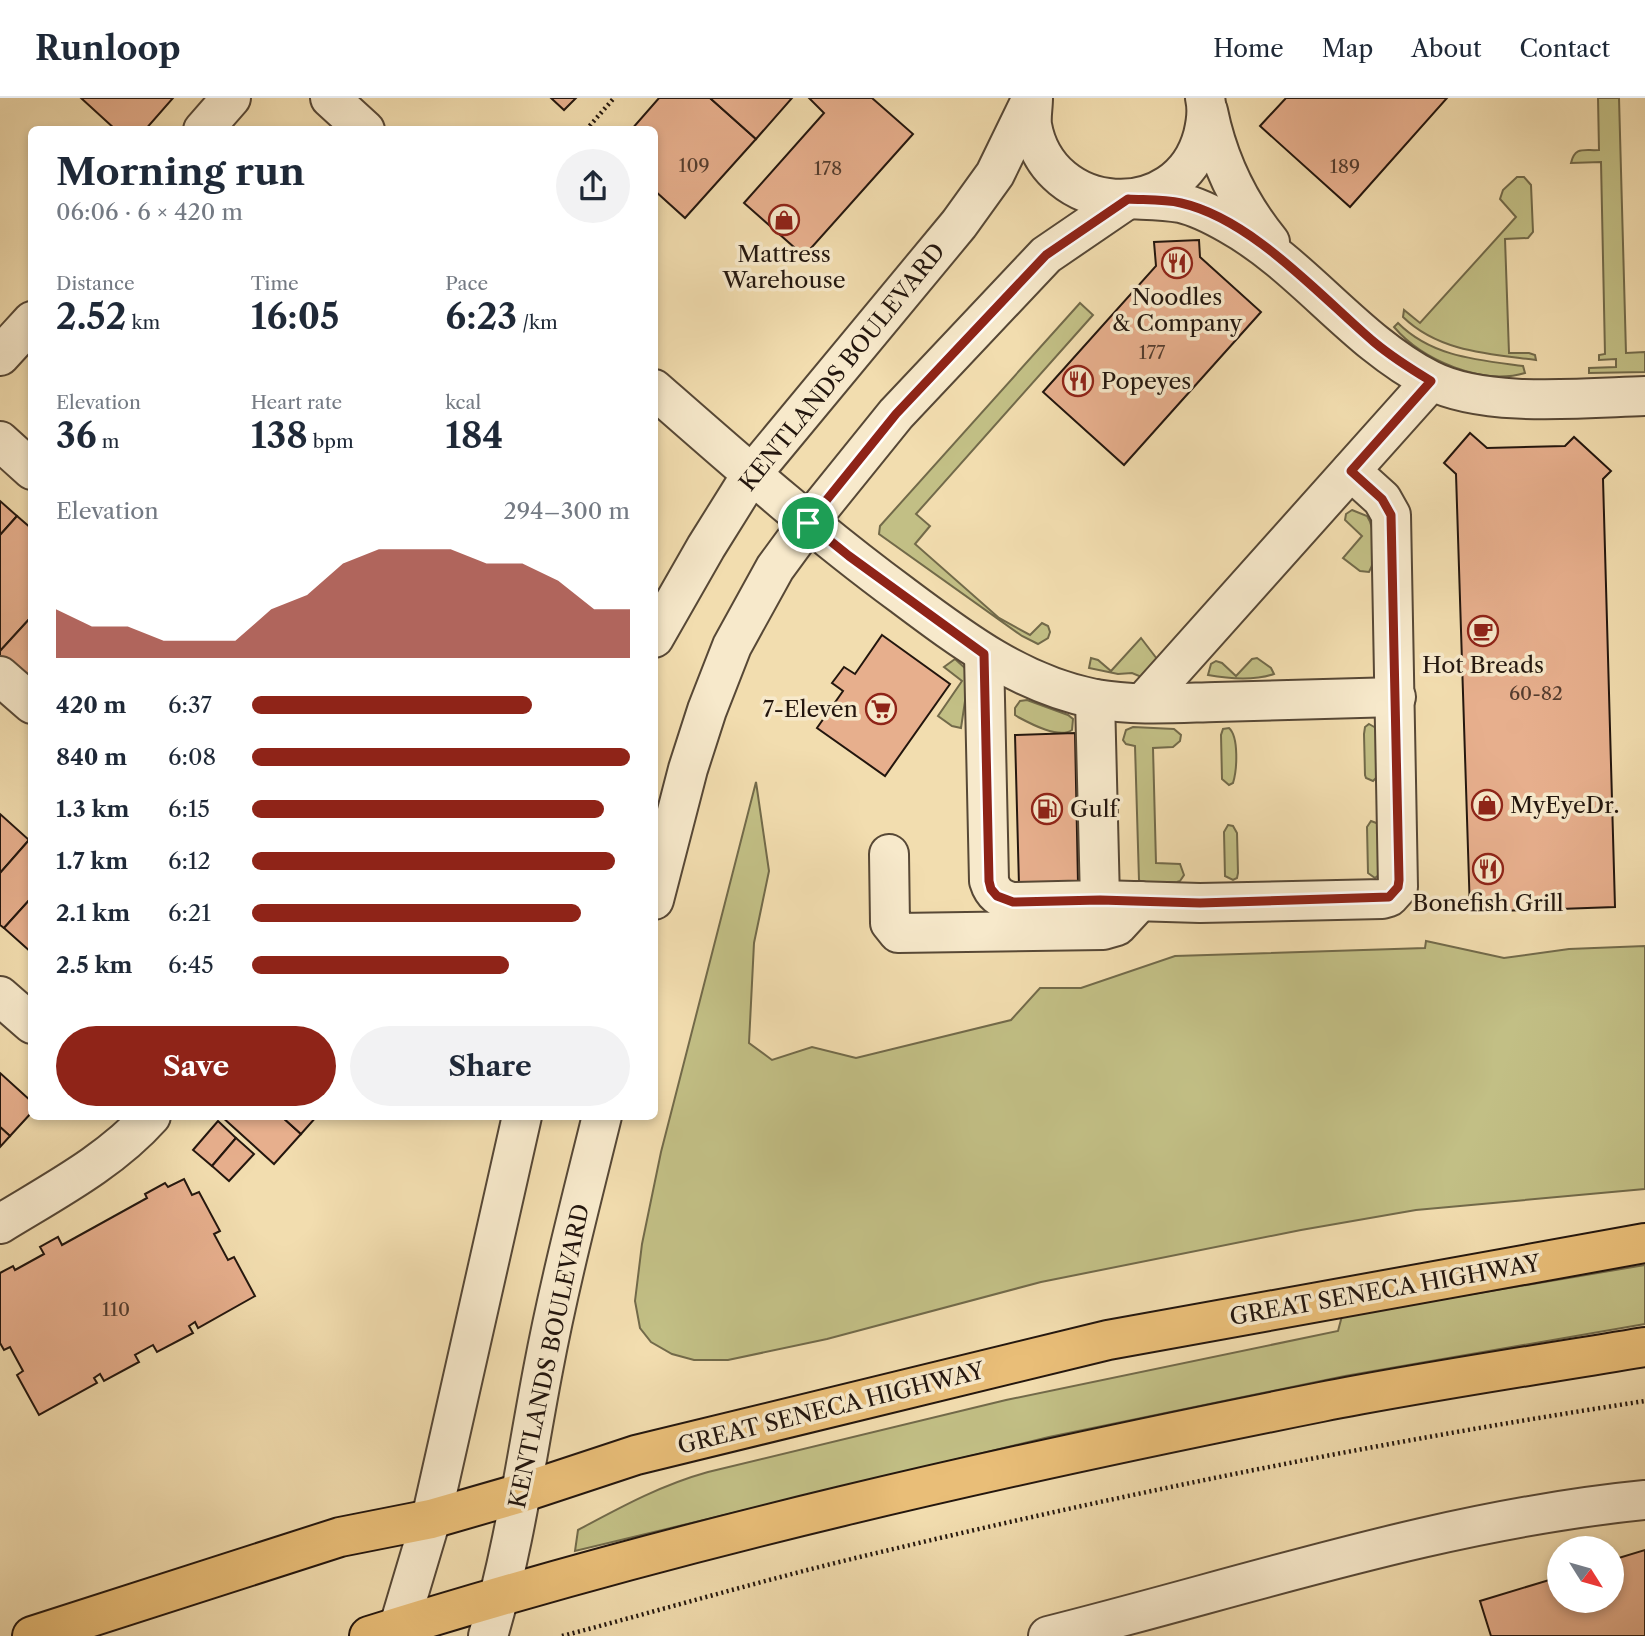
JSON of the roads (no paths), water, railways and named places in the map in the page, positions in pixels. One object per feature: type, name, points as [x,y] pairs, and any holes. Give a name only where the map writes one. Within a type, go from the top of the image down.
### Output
[{"type":"main road","name":"GREAT SENECA HIGHWAY","points":[[32,1636],[340,1537],[431,1519],[636,1455],[1108,1340],[1645,1243]]},
{"type":"main road","points":[[388,1633],[500,1595],[894,1492],[1323,1401],[1645,1347]]},
{"type":"street","points":[[206,126],[231,98]]},
{"type":"street","points":[[330,98],[361,126]]},
{"type":"street","points":[[1032,98],[1032,122],[1036,140],[1044,156],[1055,171],[1082,191],[1097,197],[1181,203],[1240,230],[1290,267],[1401,363],[1431,381],[1459,391],[1517,398],[1645,396]]},
{"type":"street","name":"KENTLANDS BOULEVARD","points":[[658,631],[705,547],[751,475],[959,225],[995,174],[1032,98]]},
{"type":"street","points":[[658,885],[688,769],[707,710],[732,646],[775,568],[896,414],[1046,255],[1128,199],[1166,186],[1184,171],[1200,147],[1207,121],[1208,101]]},
{"type":"street","points":[[1208,101],[1219,153],[1228,176],[1261,232],[1290,267]]},
{"type":"street","points":[[0,356],[28,325]]},
{"type":"street","points":[[1143,703],[1431,381]]},
{"type":"street","points":[[658,392],[751,475],[860,565],[984,654],[1034,681],[1095,699],[1143,703],[1396,697]]},
{"type":"street","points":[[0,441],[28,466]]},
{"type":"street","points":[[984,654],[989,881],[997,896],[1013,902],[1100,900],[1200,903],[1382,899],[1394,893],[1399,880],[1391,515],[1382,499],[1351,471]]},
{"type":"street","points":[[0,676],[28,700]]},
{"type":"street","points":[[1095,699],[1100,900]]},
{"type":"street","points":[[889,854],[890,923],[898,933],[1103,930],[1117,926],[1140,901]]},
{"type":"street","points":[[0,996],[28,1020]]},
{"type":"street","points":[[0,1224],[102,1160],[142,1120]]},
{"type":"street","points":[[388,1633],[431,1519],[522,1120]]},
{"type":"street","name":"KENTLANDS BOULEVARD","points":[[488,1636],[500,1595],[521,1493],[556,1304],[601,1120]]},
{"type":"street","points":[[1048,1636],[1323,1561],[1436,1534],[1525,1516],[1645,1500]]},
{"type":"place","name":"Mattress Warehouse","points":[[784,220]]},
{"type":"place","name":"Noodles & Company","points":[[1177,263]]},
{"type":"place","name":"Popeyes","points":[[1078,381]]},
{"type":"place","name":"Hot Breads","points":[[1483,631]]},
{"type":"place","name":"7-Eleven","points":[[881,709]]},
{"type":"place","name":"MyEyeDr.","points":[[1487,805]]},
{"type":"place","name":"Gulf","points":[[1047,809]]},
{"type":"place","name":"Bonefish Grill","points":[[1488,869]]}]
